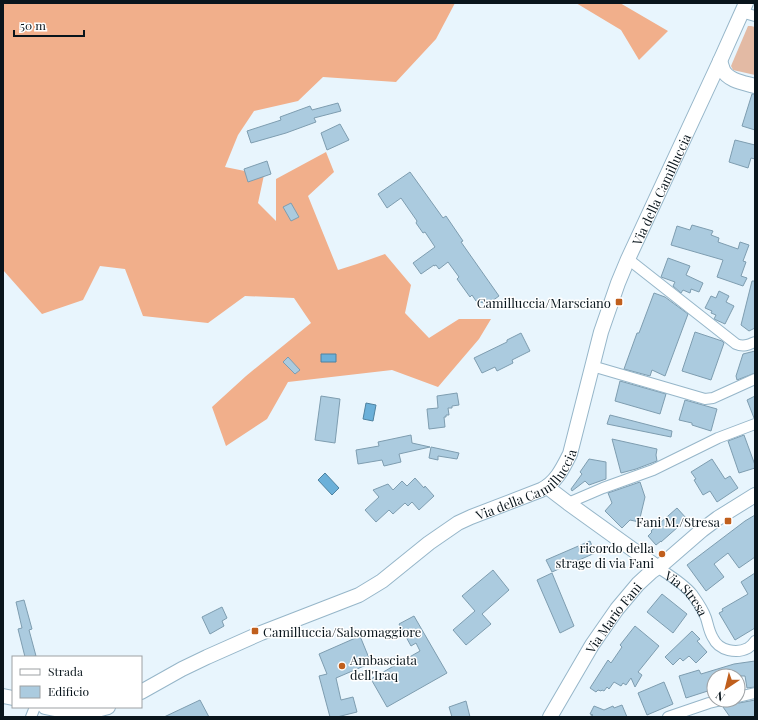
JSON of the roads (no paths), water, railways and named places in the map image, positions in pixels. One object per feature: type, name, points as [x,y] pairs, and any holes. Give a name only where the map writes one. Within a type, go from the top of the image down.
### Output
[{"type":"main road","name":"Via della Camilluccia","points":[[142,691],[182,668],[262,633],[359,595],[382,581],[429,543],[458,523],[525,497],[547,487],[555,479],[570,454],[592,366],[618,283],[720,61],[747,11]]},
{"type":"main road","points":[[720,61],[725,73],[733,79],[755,86]]},
{"type":"main road","name":"Via della Camilluccia","points":[[705,93],[721,81],[733,79]]},
{"type":"main road","name":"Via Stresa","points":[[547,487],[657,567]]},
{"type":"main road","name":"Via Mario Fani","points":[[550,717],[586,653],[612,616],[638,584],[702,530],[755,495]]},
{"type":"main road","points":[[51,708],[81,712],[104,708]]},
{"type":"street","points":[[628,259],[736,344],[745,346],[755,342]]},
{"type":"street","points":[[592,366],[705,399],[712,398],[755,380]]},
{"type":"street","points":[[568,503],[603,488],[654,470],[718,438],[755,424]]},
{"type":"street","name":"Via Stresa","points":[[657,567],[680,583],[692,594],[703,610],[713,638],[718,645],[726,649],[738,651],[749,648],[755,641]]},
{"type":"street","points":[[668,717],[706,704]]},
{"type":"water","points":[[321,354],[336,354],[336,362],[321,362]]},
{"type":"water","points":[[366,403],[376,405],[373,421],[363,419]]},
{"type":"water","points":[[325,473],[339,488],[332,495],[318,480]]},
{"type":"place","name":"Camilluccia/Marsciano","points":[[619,302]]},
{"type":"place","name":"Fani M./Stresa","points":[[728,521]]},
{"type":"place","name":"ricordo della strage di via Fani","points":[[662,554]]},
{"type":"place","name":"Camilluccia/Salsomaggiore","points":[[255,631]]},
{"type":"place","name":"Ambasciata dell'Iraq","points":[[342,666]]}]
